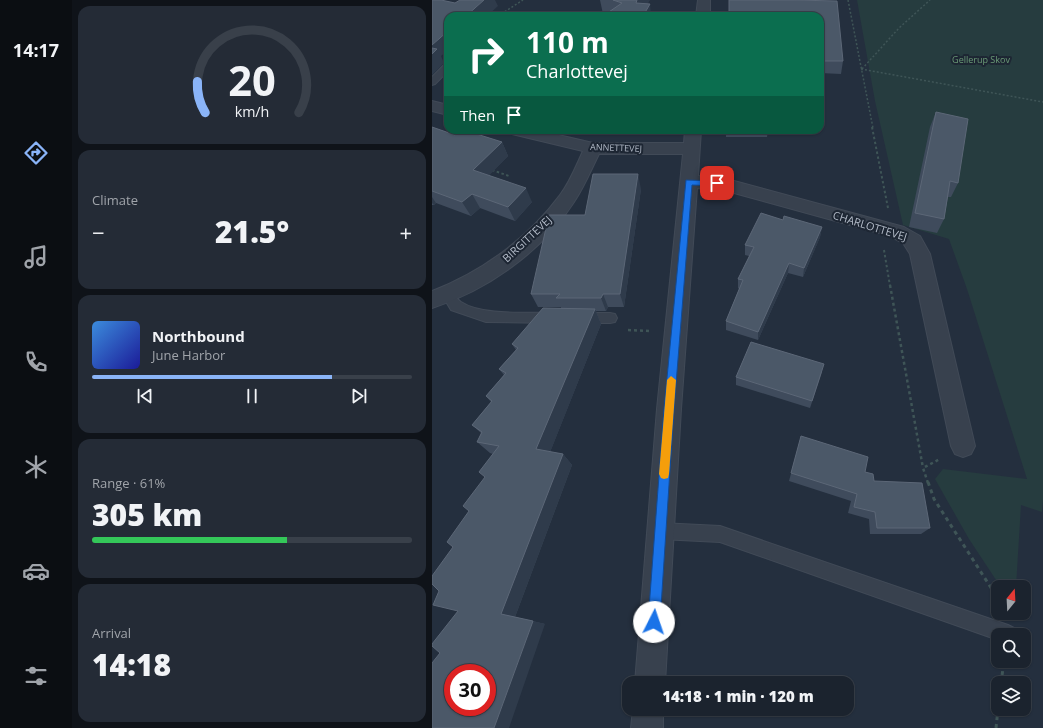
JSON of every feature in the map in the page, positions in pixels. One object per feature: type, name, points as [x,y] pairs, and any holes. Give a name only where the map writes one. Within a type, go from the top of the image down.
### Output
[{"type":"street","points":[[703,12],[704,0]]},
{"type":"street","points":[[432,106],[444,109]]},
{"type":"street","name":"ANNETTEVEJ","points":[[532,134],[593,148],[693,140]]},
{"type":"street","points":[[650,676],[660,531],[693,140]]},
{"type":"street","name":"BIRGITTEVEJ","points":[[440,297],[509,259],[542,229],[567,198],[593,148]]},
{"type":"street","name":"CHARLOTTEVEJ","points":[[689,182],[723,184],[893,230],[913,240],[918,246],[963,446]]},
{"type":"street","points":[[647,728],[648,716]]},
{"type":"lane","points":[[432,82],[444,70]]},
{"type":"lane","points":[[440,297],[456,306],[486,316],[610,318]]},
{"type":"lane","points":[[660,531],[720,534],[991,628]]},
{"type":"path","points":[[504,12],[523,0]]},
{"type":"path","points":[[848,0],[893,230],[884,250],[923,468],[934,499],[991,588]]},
{"type":"path","points":[[861,69],[899,28],[930,0]]},
{"type":"path","points":[[861,69],[1043,102]]},
{"type":"path","points":[[489,169],[509,176]]},
{"type":"path","points":[[610,318],[618,330],[676,332]]},
{"type":"path","points":[[923,468],[963,446]]},
{"type":"path","points":[[996,728],[997,716]]},
{"type":"green space","name":"Gellerup Skov","points":[[857,0],[1043,0],[1043,500],[1042,512],[1021,505],[1016,580],[996,580],[969,539],[935,479],[943,469],[1027,479],[967,289],[949,239],[903,225],[875,101]]},
{"type":"building","points":[[432,0],[455,3],[460,0],[484,0],[470,12],[444,12],[444,34],[432,45]]},
{"type":"building","points":[[613,0],[637,0],[636,3],[650,4],[645,12],[609,12],[622,3]]},
{"type":"building","points":[[729,0],[837,1],[843,61],[824,61],[824,12],[729,12]]},
{"type":"building","points":[[432,48],[437,49],[432,54]]},
{"type":"building","points":[[936,112],[968,119],[958,183],[950,181],[944,219],[915,213]]},
{"type":"building","points":[[432,127],[444,131],[444,134],[477,134],[502,142],[473,170],[526,188],[508,207],[472,194],[462,202],[432,191]]},
{"type":"building","points":[[593,174],[638,174],[620,294],[603,294],[601,298],[556,298],[560,294],[531,294],[549,215],[585,215]]},
{"type":"building","points":[[761,213],[783,220],[784,216],[822,227],[804,268],[789,263],[758,332],[726,321],[743,280],[738,279],[754,247],[745,245]]},
{"type":"building","points":[[543,308],[595,309],[536,449],[563,454],[501,614],[533,621],[494,728],[432,728],[432,663],[440,653],[432,646],[432,644],[458,611],[433,605],[439,591],[432,584],[432,576],[453,547],[447,542],[469,511],[463,506],[485,477],[479,472],[499,446],[477,442],[482,432],[472,425],[492,401],[486,396],[506,373],[499,369],[518,348],[512,344]]},
{"type":"building","points":[[751,342],[824,364],[812,401],[736,377]]},
{"type":"building","points":[[801,436],[868,457],[865,472],[873,474],[874,481],[922,483],[930,528],[877,528],[875,512],[854,507],[857,494],[791,473]]},
{"type":"slow traffic","points":[[664,474],[671,380]]},
{"type":"route","points":[[654,622],[669,409],[689,182],[717,183]]}]
